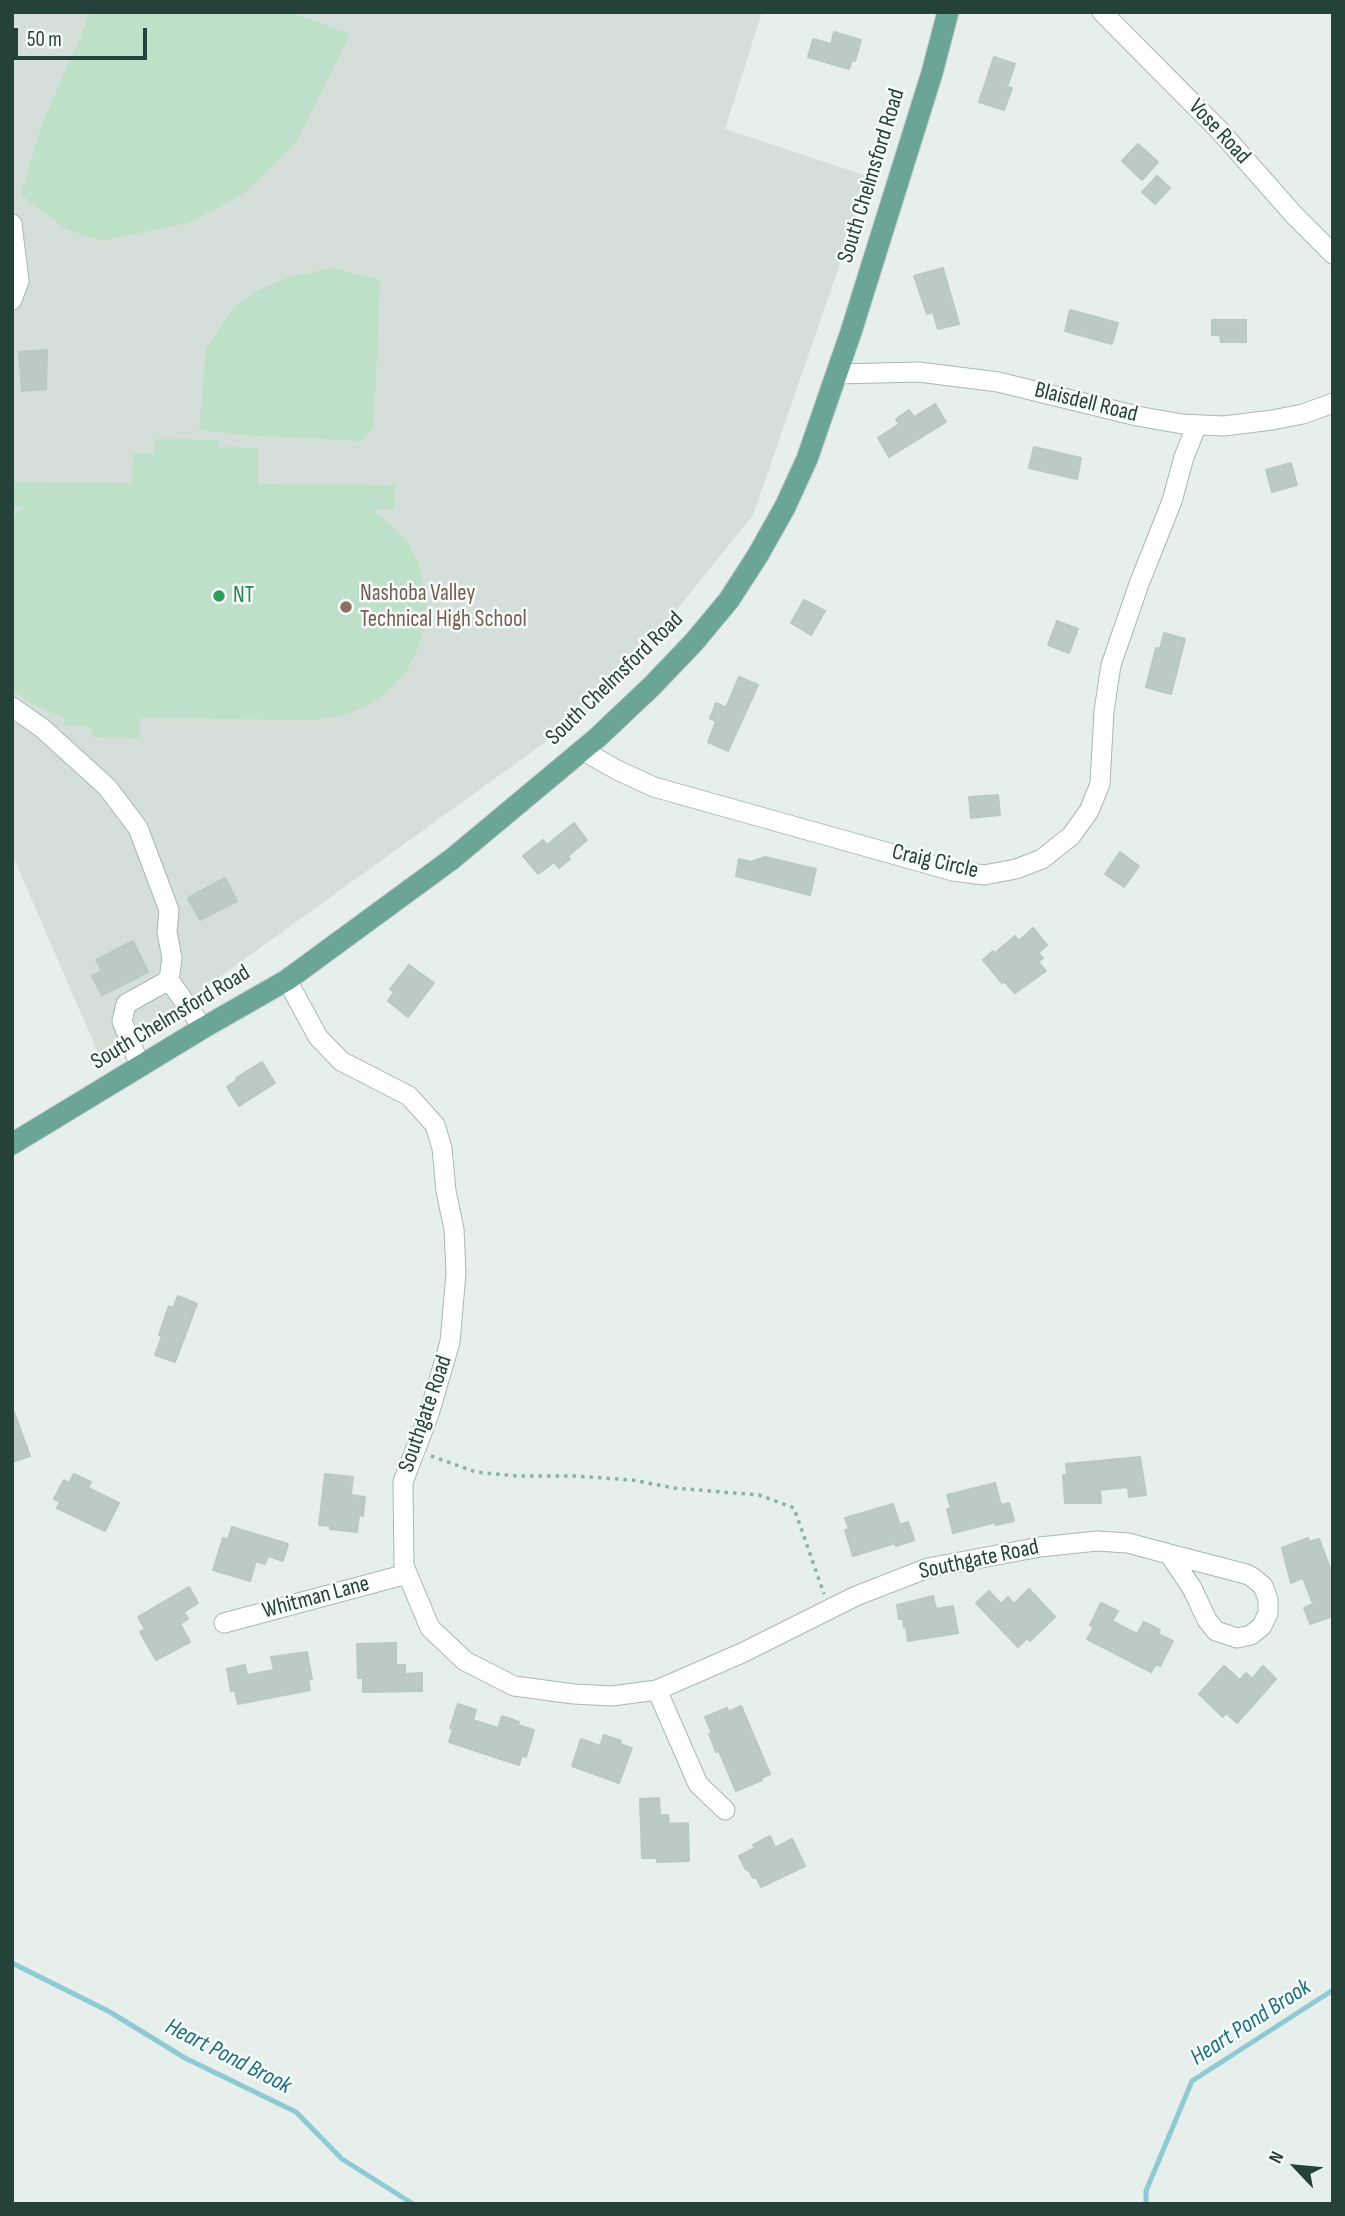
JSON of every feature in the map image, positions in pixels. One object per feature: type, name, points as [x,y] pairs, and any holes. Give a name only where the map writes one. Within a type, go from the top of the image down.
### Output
[{"type":"main road","name":"South Chelmsford Road","points":[[12,1144],[287,980],[452,859],[582,750],[652,686],[729,600],[785,507],[807,459],[838,373],[920,111],[947,13]]},
{"type":"street","name":"Vose Road","points":[[1102,12],[1220,131],[1294,215],[1333,254]]},
{"type":"street","points":[[12,224],[19,281],[12,300]]},
{"type":"street","name":"Blaisdell Road","points":[[838,373],[919,372],[998,382],[1137,416],[1197,425],[1224,426],[1272,420],[1303,414],[1333,402]]},
{"type":"street","name":"Craig Circle","points":[[582,750],[617,771],[654,786],[953,871],[984,875],[1016,869],[1042,859],[1071,836],[1089,811],[1100,783],[1104,712],[1111,665],[1172,501],[1184,457],[1197,425]]},
{"type":"street","points":[[12,707],[42,728],[107,787],[138,828],[169,910],[167,932],[173,958],[169,980],[203,1028]]},
{"type":"street","points":[[140,1066],[122,1021],[126,1004],[169,980]]},
{"type":"street","name":"Southgate Road","points":[[287,980],[318,1037],[341,1061],[409,1096],[435,1125],[442,1148],[446,1191],[454,1229],[456,1273],[450,1342],[429,1414],[402,1482],[404,1566],[430,1628],[465,1661],[514,1686],[574,1695],[612,1696],[657,1690],[742,1653],[856,1596],[928,1568],[1040,1547],[1112,1541],[1169,1554],[1246,1574],[1258,1581],[1266,1592],[1269,1606],[1262,1626],[1251,1635],[1237,1638],[1216,1631],[1169,1554]]},
{"type":"street","name":"Whitman Lane","points":[[224,1623],[407,1574]]},
{"type":"street","points":[[657,1690],[698,1784],[725,1810]]},
{"type":"path","points":[[415,1451],[476,1472],[632,1480],[674,1488],[758,1495],[794,1508],[829,1610]]},
{"type":"shaded area","name":"Nashoba Valley Technical High School","points":[[12,12],[762,12],[725,129],[870,177],[753,515],[605,699],[102,1062],[12,854]]},
{"type":"green space","points":[[91,12],[291,12],[350,34],[297,141],[242,195],[188,223],[101,241],[66,229],[21,195],[41,127]]},
{"type":"green space","points":[[331,268],[380,280],[374,427],[363,441],[199,430],[206,348],[233,308],[257,291],[286,278]]},
{"type":"green space","name":"NT","points":[[155,439],[219,440],[219,447],[258,448],[258,484],[395,485],[395,509],[374,510],[407,540],[418,562],[427,608],[417,651],[407,670],[393,686],[375,701],[355,711],[315,720],[140,718],[140,738],[92,737],[92,727],[64,726],[64,718],[30,703],[12,690],[12,517],[26,507],[12,507],[12,482],[132,483],[133,454],[154,454]]},
{"type":"building","points":[[834,32],[861,40],[855,61],[852,60],[849,69],[808,57],[813,39],[831,44]]},
{"type":"building","points":[[994,57],[1015,64],[1007,87],[1012,88],[1004,110],[979,102]]},
{"type":"building","points":[[1138,144],[1158,162],[1142,180],[1122,161]]},
{"type":"building","points":[[1157,176],[1170,188],[1155,204],[1142,192]]},
{"type":"building","points":[[943,268],[959,324],[938,329],[933,312],[927,314],[914,276]]},
{"type":"building","points":[[1070,310],[1118,323],[1112,344],[1065,331]]},
{"type":"building","points":[[1212,320],[1246,320],[1246,342],[1221,342],[1220,335],[1212,335]]},
{"type":"building","points":[[47,350],[46,389],[22,391],[19,352]]},
{"type":"building","points":[[935,404],[946,422],[889,457],[878,438],[899,424],[896,419],[909,410],[914,417]]},
{"type":"building","points":[[1034,447],[1081,458],[1077,479],[1029,468]]},
{"type":"building","points":[[1291,463],[1297,485],[1272,492],[1266,470]]},
{"type":"building","points":[[804,600],[825,611],[811,635],[791,623]]},
{"type":"building","points":[[1057,621],[1078,629],[1069,653],[1048,645]]},
{"type":"building","points":[[1164,633],[1185,639],[1171,694],[1146,687],[1156,648],[1160,649]]},
{"type":"building","points":[[739,677],[758,685],[728,751],[708,742],[716,721],[710,718],[716,703],[726,708]]},
{"type":"building","points":[[998,795],[1000,815],[971,818],[969,797]]},
{"type":"building","points":[[574,823],[587,840],[568,856],[570,859],[559,868],[554,862],[538,874],[523,856],[543,840],[547,845]]},
{"type":"building","points":[[1120,852],[1139,866],[1124,887],[1105,874]]},
{"type":"building","points":[[765,857],[816,869],[810,895],[736,876],[739,859],[751,862]]},
{"type":"building","points":[[225,878],[237,901],[200,920],[188,898]]},
{"type":"building","points":[[1033,928],[1047,945],[1038,953],[1043,958],[1038,962],[1046,971],[1015,993],[1004,981],[1002,983],[983,960],[1015,936],[1019,941]]},
{"type":"building","points":[[133,941],[148,972],[102,995],[92,976],[102,971],[96,960]]},
{"type":"building","points":[[409,965],[434,983],[408,1017],[388,1001],[394,992],[390,989]]},
{"type":"building","points":[[262,1062],[275,1083],[239,1106],[227,1087]]},
{"type":"building","points":[[178,1296],[197,1304],[175,1362],[155,1355],[169,1306],[173,1308]]},
{"type":"building","points":[[12,1412],[30,1456],[12,1462]]},
{"type":"building","points":[[1140,1457],[1146,1495],[1129,1497],[1128,1487],[1100,1490],[1101,1503],[1065,1503],[1063,1475],[1067,1475],[1066,1464]]},
{"type":"building","points":[[74,1474],[91,1482],[88,1488],[119,1503],[105,1531],[57,1508],[60,1502],[54,1499],[64,1480],[69,1483]]},
{"type":"building","points":[[325,1474],[353,1477],[351,1495],[365,1497],[363,1516],[359,1515],[357,1532],[319,1525]]},
{"type":"building","points":[[995,1483],[1001,1505],[1009,1503],[1014,1521],[996,1525],[996,1522],[953,1533],[947,1509],[951,1508],[947,1495]]},
{"type":"building","points":[[893,1504],[900,1525],[908,1522],[914,1540],[853,1556],[845,1530],[849,1529],[845,1518]]},
{"type":"building","points":[[232,1527],[288,1544],[283,1561],[268,1556],[265,1564],[256,1561],[250,1581],[213,1570],[223,1538],[228,1540]]},
{"type":"building","points":[[1308,1538],[1309,1542],[1319,1539],[1333,1576],[1333,1616],[1310,1624],[1304,1608],[1313,1604],[1303,1578],[1291,1583],[1282,1548]]},
{"type":"building","points":[[189,1587],[198,1603],[184,1612],[188,1619],[180,1624],[190,1642],[156,1660],[140,1632],[145,1629],[138,1617]]},
{"type":"building","points":[[1029,1589],[1055,1617],[1030,1641],[1027,1638],[1018,1647],[976,1603],[989,1591],[1001,1604],[1008,1597],[1014,1604]]},
{"type":"building","points":[[933,1596],[936,1609],[953,1606],[958,1633],[908,1641],[906,1626],[904,1627],[903,1619],[899,1619],[897,1605]]},
{"type":"building","points":[[1101,1603],[1118,1611],[1112,1621],[1137,1634],[1144,1622],[1160,1630],[1158,1634],[1173,1641],[1160,1666],[1156,1664],[1151,1672],[1087,1639],[1094,1627],[1090,1625]]},
{"type":"building","points":[[396,1643],[396,1665],[405,1665],[405,1674],[422,1673],[422,1691],[363,1692],[363,1678],[358,1678],[357,1644]]},
{"type":"building","points":[[307,1652],[312,1679],[308,1680],[310,1690],[238,1704],[235,1691],[231,1691],[227,1669],[245,1665],[247,1675],[274,1670],[271,1657]]},
{"type":"building","points":[[1224,1666],[1240,1680],[1246,1673],[1252,1679],[1263,1666],[1276,1679],[1237,1723],[1226,1713],[1223,1717],[1199,1694]]},
{"type":"building","points":[[458,1704],[476,1710],[473,1720],[498,1728],[502,1716],[534,1730],[526,1757],[522,1755],[519,1765],[449,1742],[453,1729],[450,1728]]},
{"type":"building","points":[[741,1706],[770,1774],[736,1791],[719,1751],[716,1752],[705,1717],[727,1708],[729,1712]]},
{"type":"building","points":[[604,1735],[632,1748],[619,1783],[572,1766],[581,1739],[600,1746]]},
{"type":"building","points":[[659,1798],[660,1815],[668,1815],[669,1824],[688,1823],[689,1861],[657,1862],[657,1858],[642,1858],[640,1799]]},
{"type":"building","points":[[770,1836],[775,1848],[792,1839],[805,1866],[761,1887],[756,1877],[753,1878],[748,1869],[746,1870],[739,1856]]},
{"type":"waterway","name":"Heart Pond Brook","points":[[12,1963],[110,2012],[185,2058],[296,2112],[342,2159],[413,2204]]},
{"type":"waterway","name":"Heart Pond Brook","points":[[1146,2204],[1146,2191],[1192,2081],[1333,1990]]},
{"type":"place","name":"NT","points":[[219,596]]},
{"type":"place","name":"Nashoba Valley Technical High School","points":[[346,607]]}]
